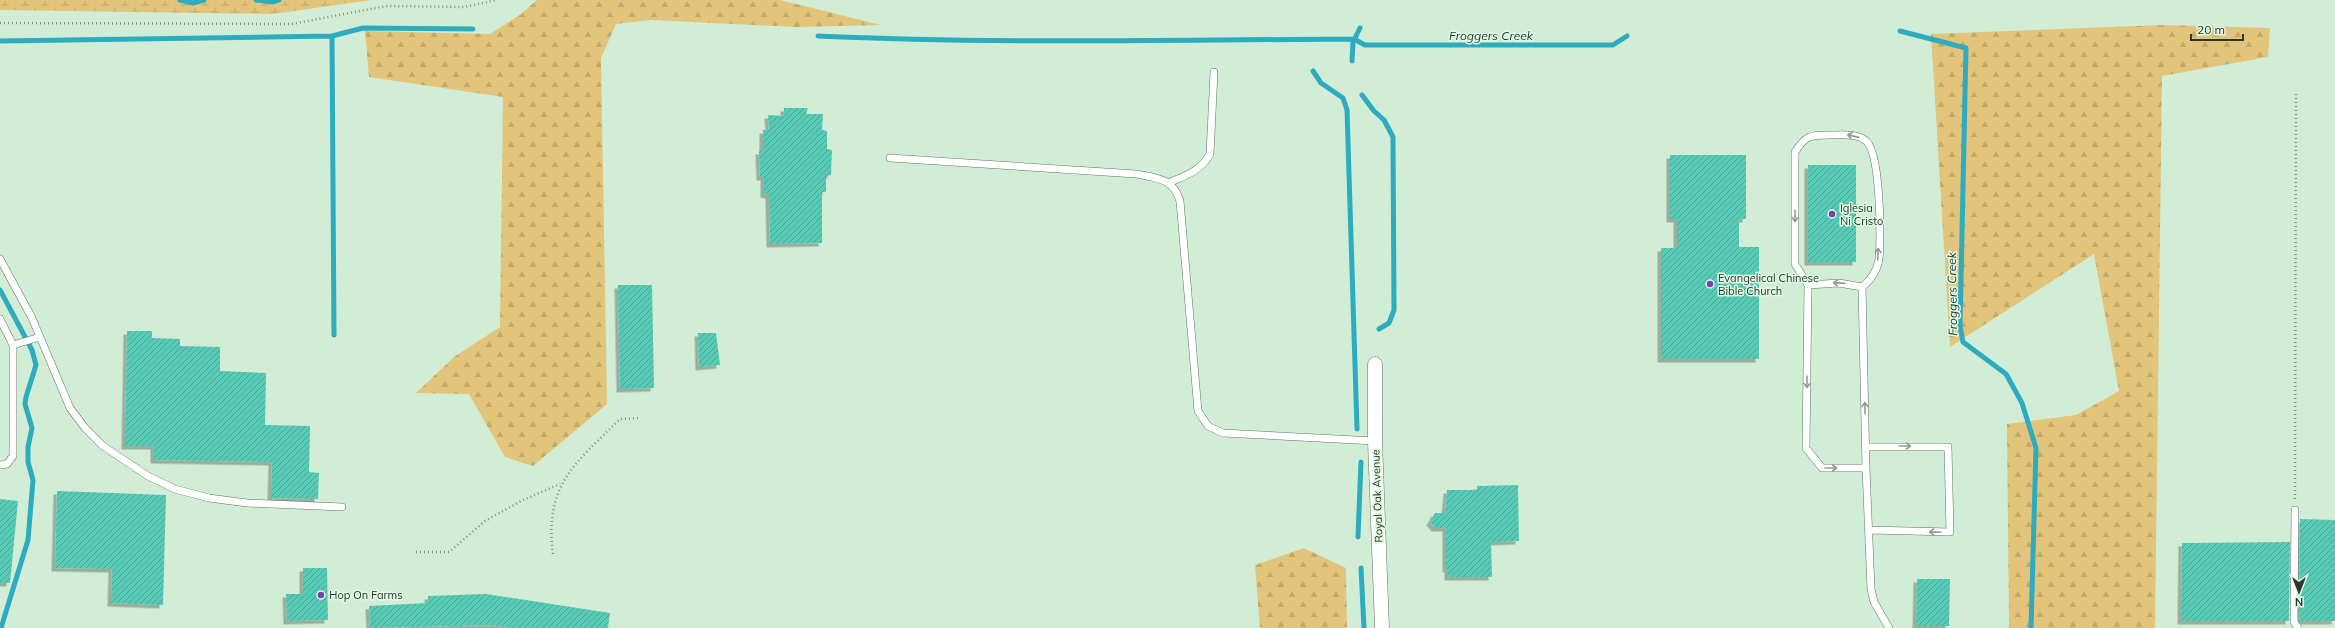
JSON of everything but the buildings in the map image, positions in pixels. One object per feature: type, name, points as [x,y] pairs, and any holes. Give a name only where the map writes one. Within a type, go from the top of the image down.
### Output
[{"type":"street","name":"Royal Oak Avenue","points":[[1375,364],[1375,441],[1382,628]]},
{"type":"lane","points":[[1168,183],[1196,171],[1205,164],[1210,154],[1214,72]]},
{"type":"lane","points":[[1862,287],[1872,279],[1878,260],[1877,169],[1872,150],[1866,140],[1850,135],[1810,135],[1801,142],[1795,152],[1795,264],[1808,284],[1806,448],[1822,468],[1866,468]]},
{"type":"lane","points":[[890,158],[1136,174],[1168,183],[1176,190],[1180,201],[1198,411],[1208,426],[1223,433],[1375,441]]},
{"type":"lane","points":[[0,260],[32,318],[36,338],[70,408],[85,428],[103,446],[148,476],[175,488],[209,498],[247,503],[342,507]]},
{"type":"lane","points":[[1808,284],[1839,282],[1862,287]]},
{"type":"lane","points":[[1862,287],[1866,468],[1871,589],[1874,602],[1889,628]]},
{"type":"lane","points":[[0,319],[17,344],[13,456],[7,464],[0,465]]},
{"type":"lane","points":[[17,344],[36,338]]},
{"type":"lane","points":[[1866,447],[1948,447],[1950,532],[1869,530]]},
{"type":"lane","points":[[2295,510],[2294,622],[2298,628]]},
{"type":"path","points":[[0,23],[292,24],[386,6],[464,7],[496,0]]},
{"type":"path","points":[[2295,510],[2296,93]]},
{"type":"path","points":[[554,554],[551,529],[561,483],[570,469],[620,419],[639,418]]},
{"type":"path","points":[[416,552],[449,552],[485,521],[523,500],[561,483]]},
{"type":"green space","points":[[0,0],[371,0],[273,14],[0,10]]},
{"type":"green space","points":[[537,0],[780,0],[881,25],[796,27],[651,20],[616,24],[601,58],[607,404],[533,466],[505,457],[469,394],[416,393],[454,357],[500,327],[503,97],[369,77],[365,31],[490,34],[521,14]]},
{"type":"green space","points":[[2162,25],[2270,28],[2268,57],[2162,76],[2155,628],[2009,628],[2007,424],[2076,415],[2119,391],[2094,254],[1950,347],[1931,34]]},
{"type":"green space","points":[[1304,548],[1346,568],[1347,628],[1260,628],[1255,565]]},
{"type":"waterway","points":[[180,0],[193,3],[204,0]]},
{"type":"waterway","points":[[256,0],[273,2],[279,0]]},
{"type":"waterway","points":[[0,41],[332,36],[363,28],[473,29]]},
{"type":"waterway","points":[[1352,61],[1353,42],[1360,28]]},
{"type":"waterway","name":"Froggers Creek","points":[[1900,31],[1966,48],[1960,326],[1963,342],[2006,374],[2022,403],[2036,448],[2031,628]]},
{"type":"waterway","points":[[332,36],[334,335]]},
{"type":"waterway","points":[[818,36],[1019,41],[1354,39],[1365,45],[1613,45],[1627,36]]},
{"type":"waterway","points":[[1313,71],[1321,83],[1343,98],[1347,110],[1357,429]]},
{"type":"waterway","points":[[1362,95],[1374,111],[1384,120],[1393,137],[1394,310],[1389,323],[1379,329]]},
{"type":"waterway","points":[[0,290],[32,350],[36,365],[25,404],[32,428],[28,447],[28,462],[33,480],[28,540],[1,628]]},
{"type":"waterway","points":[[1358,537],[1361,462]]},
{"type":"waterway","points":[[1361,568],[1364,628]]},
{"type":"place","name":"Iglesia Ni Cristo","points":[[1832,214]]},
{"type":"place","name":"Evangelical Chinese Bible Church","points":[[1710,284]]},
{"type":"place","name":"Hop On Farms","points":[[321,595]]}]
